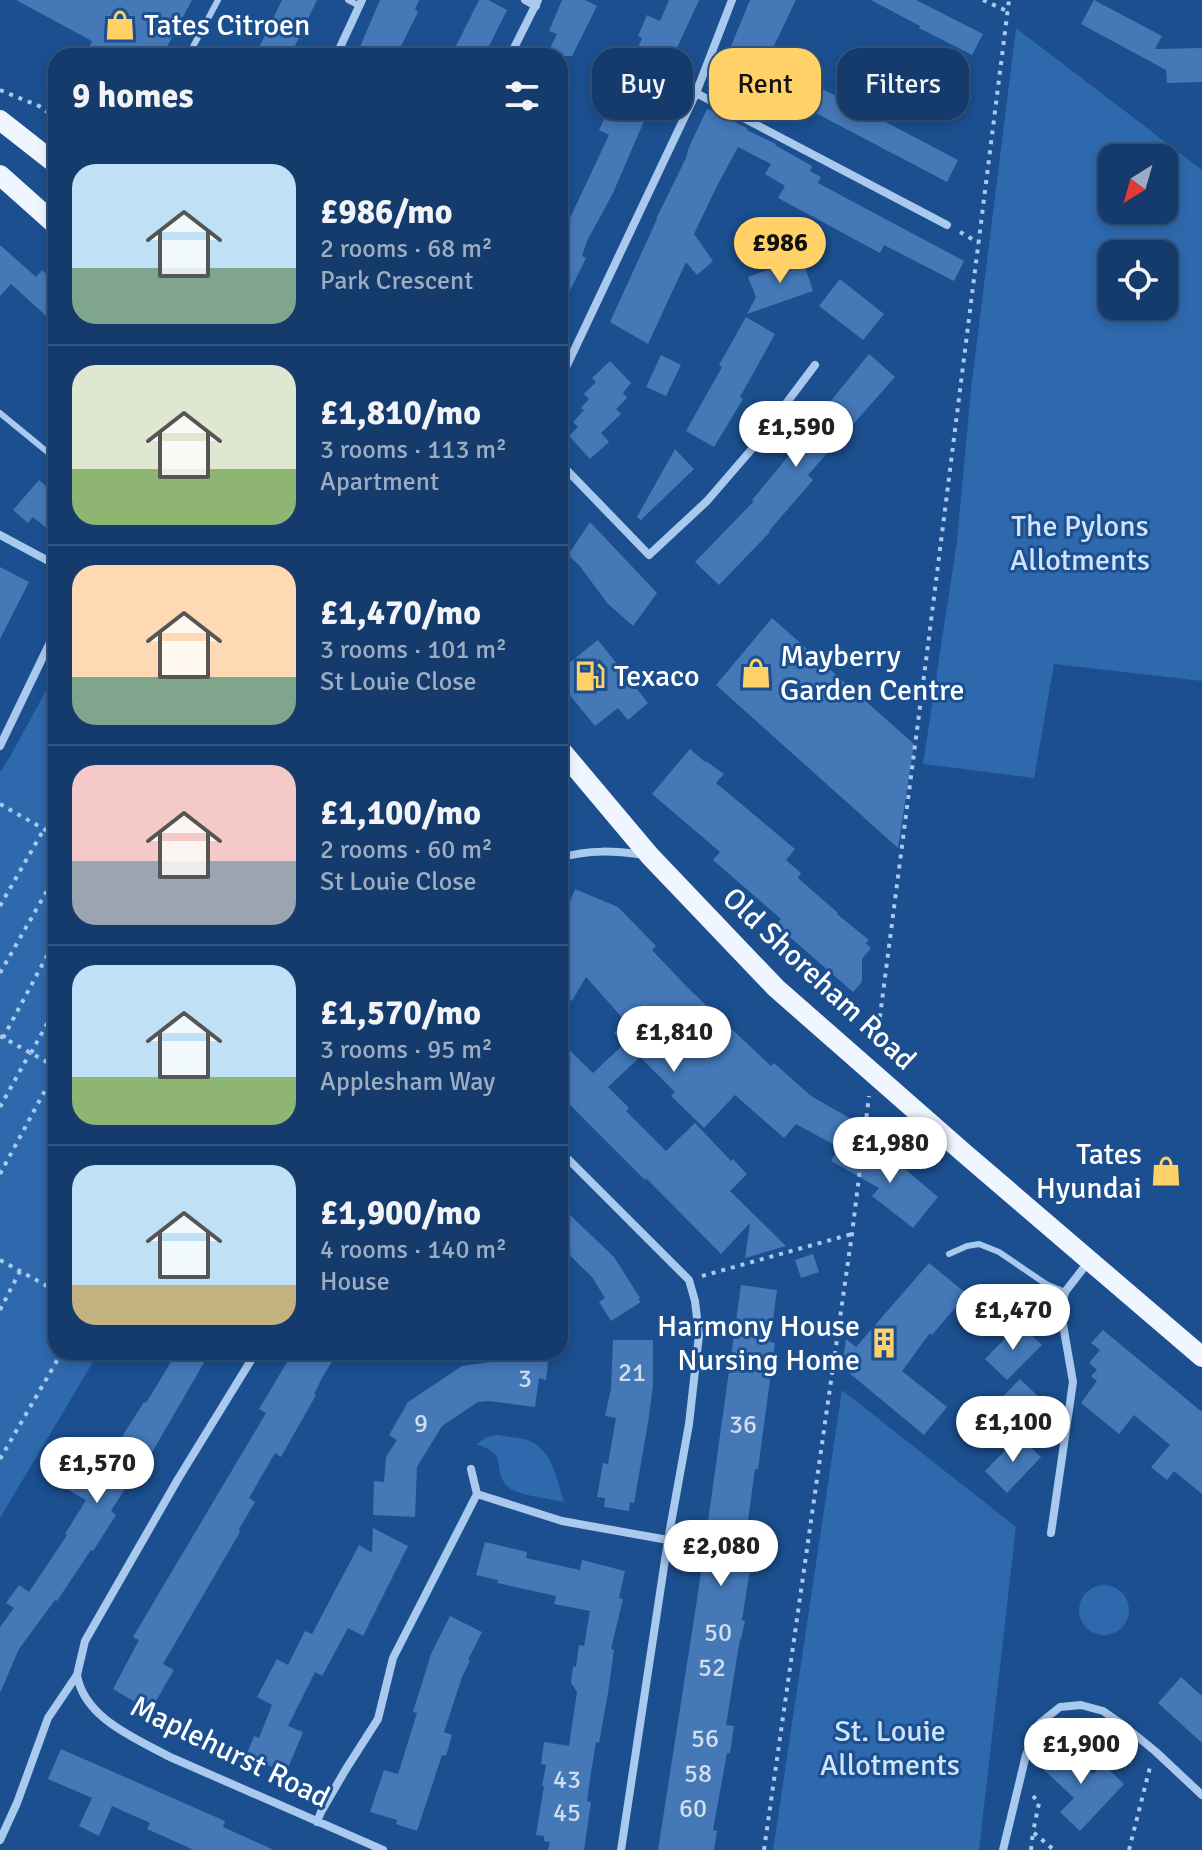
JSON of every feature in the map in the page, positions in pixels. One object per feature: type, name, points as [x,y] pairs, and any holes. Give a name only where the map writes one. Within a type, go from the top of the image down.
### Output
[{"type":"main road","points":[[0,120],[48,158]]},
{"type":"main road","points":[[0,175],[48,218]]},
{"type":"main road","name":"Old Shoreham Road","points":[[568,759],[650,856],[776,988],[1202,1357]]},
{"type":"street","points":[[514,48],[537,3],[525,0]]},
{"type":"street","points":[[568,363],[696,93],[732,0]]},
{"type":"street","points":[[340,48],[361,3]]},
{"type":"street","points":[[696,93],[947,225]]},
{"type":"street","points":[[568,471],[649,555],[716,491],[815,365]]},
{"type":"street","points":[[0,535],[48,561]]},
{"type":"street","points":[[0,746],[48,647]]},
{"type":"street","points":[[568,855],[582,851],[616,851],[650,856]]},
{"type":"street","points":[[568,1159],[689,1280],[699,1335],[689,1424],[668,1540],[621,1850]]},
{"type":"street","points":[[1051,1533],[1073,1382],[1061,1313],[1065,1292],[1090,1260]]},
{"type":"street","points":[[0,1840],[48,1718],[77,1675],[85,1641],[251,1360]]},
{"type":"street","points":[[317,1822],[378,1719],[393,1658],[477,1494],[471,1469]]},
{"type":"street","points":[[477,1494],[562,1521],[668,1540]]},
{"type":"street","name":"Maplehurst Road","points":[[77,1675],[86,1701],[119,1729],[170,1757],[383,1850]]},
{"type":"street","points":[[1003,1850],[1026,1755],[1040,1723],[1060,1707],[1081,1705],[1103,1711],[1155,1751],[1202,1795]]},
{"type":"lane","points":[[192,48],[218,0]]},
{"type":"lane","points":[[348,0],[361,3]]},
{"type":"lane","points":[[0,413],[48,452]]},
{"type":"lane","points":[[949,1254],[979,1244],[999,1252],[1037,1279],[1065,1292]]},
{"type":"path","points":[[983,0],[1007,11]]},
{"type":"path","points":[[764,1850],[852,1234],[1009,0]]},
{"type":"path","points":[[0,90],[48,112]]},
{"type":"path","points":[[965,235],[979,243]]},
{"type":"path","points":[[0,804],[48,831]]},
{"type":"path","points":[[0,906],[44,829]]},
{"type":"path","points":[[0,973],[48,889]]},
{"type":"path","points":[[48,954],[2,1037],[48,1063]]},
{"type":"path","points":[[0,1107],[48,1021]]},
{"type":"path","points":[[0,1174],[48,1083]]},
{"type":"path","points":[[689,1280],[852,1234]]},
{"type":"path","points":[[0,1260],[48,1287]]},
{"type":"path","points":[[0,1310],[20,1271]]},
{"type":"path","points":[[0,1459],[57,1360]]},
{"type":"path","points":[[1129,1850],[1155,1751]]},
{"type":"path","points":[[1019,1780],[1039,1803],[1031,1850]]},
{"type":"path","points":[[1033,1832],[1054,1850]]},
{"type":"green space","name":"The Pylons Allotments","points":[[1016,28],[1168,144],[1098,144],[1098,224],[1178,224],[1178,152],[1202,170],[1202,681],[1054,664],[1034,778],[923,764],[957,541],[971,389]]},
{"type":"green space","points":[[48,687],[48,1360],[94,1360],[0,1518],[0,772]]},
{"type":"green space","name":"St. Louie Allotments","points":[[842,1390],[1016,1527],[979,1850],[773,1850]]},
{"type":"green space","points":[[497,1435],[538,1445],[553,1467],[564,1502],[508,1487],[500,1474],[494,1453],[476,1444]]},
{"type":"green space","points":[[1104,1585],[1121,1593],[1129,1610],[1121,1627],[1104,1635],[1087,1627],[1079,1610],[1087,1593]]},
{"type":"building","name":"Tates Citroen","points":[[16,0],[192,0],[166,48],[89,48],[92,41]]},
{"type":"building","points":[[282,0],[317,0],[294,48],[259,48]]},
{"type":"building","points":[[380,0],[419,0],[415,9],[418,12],[400,48],[359,48]]},
{"type":"building","points":[[479,0],[488,0],[507,10],[488,48],[455,48]]},
{"type":"building","points":[[562,0],[585,0],[597,6],[572,56],[568,56],[568,48],[550,48],[557,34],[549,31]]},
{"type":"building","points":[[669,0],[699,0],[677,48],[638,48],[642,38],[638,36],[647,15],[660,21]]},
{"type":"building","points":[[750,0],[796,0],[773,48],[730,48]]},
{"type":"building","points":[[871,0],[916,0],[983,34],[972,55],[969,48],[958,48]]},
{"type":"building","points":[[1094,0],[1162,36],[1155,49],[1202,48],[1202,82],[1167,83],[1166,70],[1081,24]]},
{"type":"building","points":[[821,88],[837,96],[837,120],[882,120],[958,160],[947,182],[821,116]]},
{"type":"building","points":[[707,109],[709,120],[730,120],[776,144],[812,166],[810,171],[821,177],[818,183],[964,261],[954,281],[884,245],[880,253],[778,198],[785,186],[765,174],[771,164],[738,147],[694,234],[713,261],[697,275],[686,262],[648,344],[610,322]]},
{"type":"building","points":[[604,120],[644,120],[613,193],[587,241],[582,256],[586,258],[568,295],[568,220],[609,135],[599,130]]},
{"type":"building","points":[[0,245],[36,277],[42,270],[48,276],[48,318],[11,284],[0,296]]},
{"type":"building","points":[[802,258],[813,291],[747,314],[756,297],[748,277]]},
{"type":"building","points":[[840,279],[884,314],[863,340],[819,306]]},
{"type":"building","points":[[746,317],[775,334],[740,397],[743,399],[714,447],[686,431]]},
{"type":"building","points":[[869,354],[895,377],[808,475],[813,480],[770,532],[719,585],[695,562],[754,501],[791,453],[786,448],[821,405],[825,408]]},
{"type":"building","points":[[661,355],[681,365],[666,396],[646,387]]},
{"type":"building","points":[[610,361],[631,383],[623,393],[627,398],[616,409],[621,414],[601,433],[609,442],[590,459],[569,436],[578,427],[573,422],[589,399],[584,394],[596,382],[592,378]]},
{"type":"building","points":[[675,449],[694,469],[641,520],[637,517]]},
{"type":"building","points":[[39,480],[48,488],[48,529],[33,517],[28,523],[13,510]]},
{"type":"building","points":[[590,522],[657,593],[633,626],[608,604],[568,555]]},
{"type":"building","points":[[0,567],[29,582],[0,639]]},
{"type":"building","points":[[772,618],[914,744],[898,848],[716,685]]},
{"type":"building","points":[[598,640],[648,703],[628,720],[618,708],[595,726],[568,693],[568,664]]},
{"type":"building","points":[[690,749],[724,774],[716,783],[795,849],[786,860],[801,873],[798,878],[869,940],[866,943],[871,948],[862,959],[862,982],[853,992],[776,925],[781,919],[713,860],[720,852],[652,794]]},
{"type":"building","points":[[575,889],[618,907],[656,946],[652,950],[688,988],[771,1066],[774,1063],[811,1096],[853,1120],[838,1147],[796,1124],[784,1138],[735,1095],[704,1128],[671,1096],[675,1092],[640,1057],[608,1087],[629,1108],[626,1111],[666,1151],[695,1123],[747,1174],[730,1191],[786,1246],[745,1258],[750,1223],[721,1254],[568,1105],[568,1049],[593,1073],[624,1044],[614,1033],[626,1022],[586,977],[572,1001],[568,999],[568,906]]},
{"type":"building","points":[[840,1145],[874,1166],[885,1152],[938,1197],[913,1228],[872,1196],[879,1188],[831,1161]]},
{"type":"building","points":[[570,1215],[614,1257],[640,1298],[641,1302],[611,1321],[599,1302],[605,1298],[592,1277],[568,1254]]},
{"type":"building","points":[[813,1254],[819,1272],[801,1278],[795,1260]]},
{"type":"building","name":"Harmony House Nursing Home","points":[[929,1263],[967,1294],[932,1335],[930,1333],[902,1371],[947,1407],[924,1435],[842,1367],[846,1339],[856,1347]]},
{"type":"building","points":[[741,1285],[777,1290],[770,1342],[775,1343],[744,1550],[754,1552],[726,1725],[734,1726],[713,1830],[717,1831],[714,1850],[658,1850],[698,1593]]},
{"type":"building","points":[[1019,1324],[1042,1345],[1007,1380],[985,1359]]},
{"type":"building","points":[[1103,1330],[1202,1412],[1202,1494],[1174,1471],[1167,1480],[1151,1467],[1170,1445],[1134,1415],[1119,1434],[1081,1403],[1097,1381],[1091,1376],[1097,1370],[1089,1363],[1100,1350],[1091,1343]]},
{"type":"building","points":[[613,1340],[653,1340],[653,1386],[648,1423],[634,1503],[630,1502],[629,1511],[604,1507],[605,1498],[597,1497],[603,1463],[608,1464],[616,1418],[605,1416],[611,1389]]},
{"type":"building","points":[[172,1360],[205,1360],[150,1456],[147,1454],[111,1511],[116,1515],[93,1551],[19,1649],[0,1693],[0,1627],[14,1608],[6,1603],[19,1585],[29,1592],[86,1500],[58,1484],[68,1467],[93,1482]]},
{"type":"building","points":[[288,1360],[333,1360],[281,1457],[275,1453],[249,1498],[255,1502],[240,1532],[163,1664],[174,1670],[150,1711],[113,1689],[139,1640],[133,1637],[266,1413],[259,1409]]},
{"type":"building","points":[[491,1362],[548,1362],[546,1380],[539,1378],[535,1407],[478,1402],[442,1426],[417,1467],[415,1517],[373,1515],[374,1481],[384,1482],[386,1457],[397,1440],[389,1435],[408,1402],[462,1366]]},
{"type":"building","points":[[1020,1379],[1042,1400],[1008,1436],[986,1414]]},
{"type":"building","points":[[1019,1436],[1041,1457],[1007,1493],[985,1471]]},
{"type":"building","points":[[373,1528],[408,1546],[363,1636],[348,1628],[322,1676],[315,1672],[288,1726],[303,1732],[286,1773],[246,1756],[254,1736],[259,1738],[272,1705],[257,1697],[277,1659],[288,1665],[305,1631],[312,1634],[359,1545],[372,1553]]},
{"type":"building","points":[[485,1542],[527,1552],[526,1558],[580,1570],[582,1560],[625,1571],[619,1598],[623,1599],[611,1649],[614,1650],[608,1693],[591,1772],[587,1801],[591,1802],[584,1850],[548,1850],[550,1842],[544,1841],[544,1836],[536,1835],[546,1765],[541,1764],[544,1742],[569,1746],[577,1692],[571,1683],[573,1666],[576,1667],[579,1645],[584,1646],[590,1611],[554,1604],[556,1596],[497,1583],[498,1580],[476,1575]]},
{"type":"building","points":[[450,1616],[482,1632],[468,1660],[444,1732],[452,1735],[446,1756],[442,1755],[417,1831],[396,1824],[397,1820],[370,1812],[384,1770],[398,1774],[431,1654]]},
{"type":"building","points":[[1181,1677],[1202,1696],[1202,1743],[1158,1703]]},
{"type":"building","points":[[1060,1743],[1093,1774],[1103,1764],[1124,1784],[1080,1831],[1060,1812],[1074,1798],[1043,1769],[1049,1763],[1045,1759]]},
{"type":"building","points":[[61,1749],[225,1821],[223,1827],[274,1850],[194,1850],[147,1829],[150,1823],[112,1806],[99,1836],[79,1826],[92,1798],[48,1779]]},
{"type":"place","name":"Tates Citroen","points":[[120,25]]},
{"type":"place","name":"Mayberry Garden Centre","points":[[756,673]]},
{"type":"place","name":"Texaco","points":[[590,676]]},
{"type":"place","name":"Tates Hyundai","points":[[1166,1171]]},
{"type":"place","name":"Harmony House Nursing Home","points":[[884,1343]]}]
